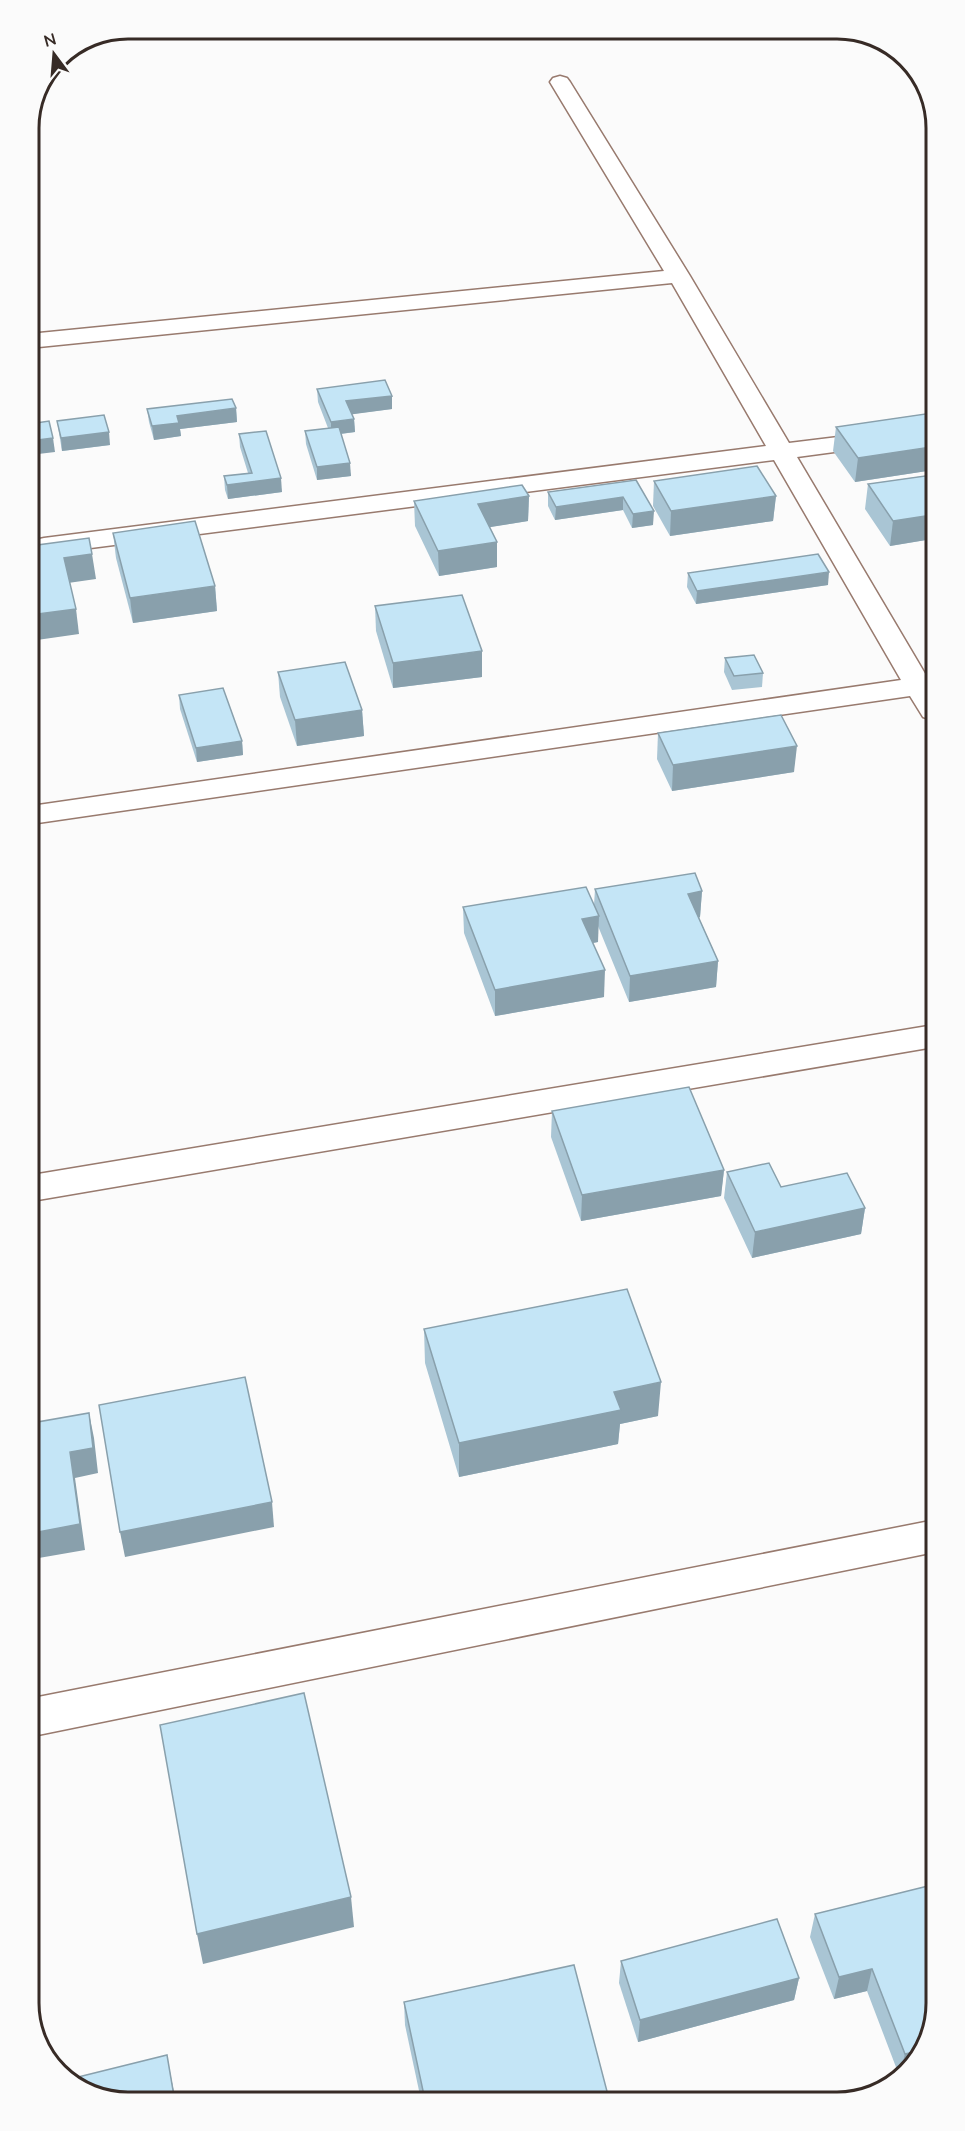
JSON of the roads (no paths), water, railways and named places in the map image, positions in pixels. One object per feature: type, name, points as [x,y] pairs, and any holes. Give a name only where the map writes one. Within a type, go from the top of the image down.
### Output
[{"type":"street","points":[[39,813],[925,685],[782,453],[679,276],[560,82]]},
{"type":"street","points":[[39,340],[679,276]]},
{"type":"street","points":[[39,547],[782,453],[897,436]]},
{"type":"street","points":[[39,1187],[926,1037]]},
{"type":"street","points":[[39,1717],[926,1538]]}]
